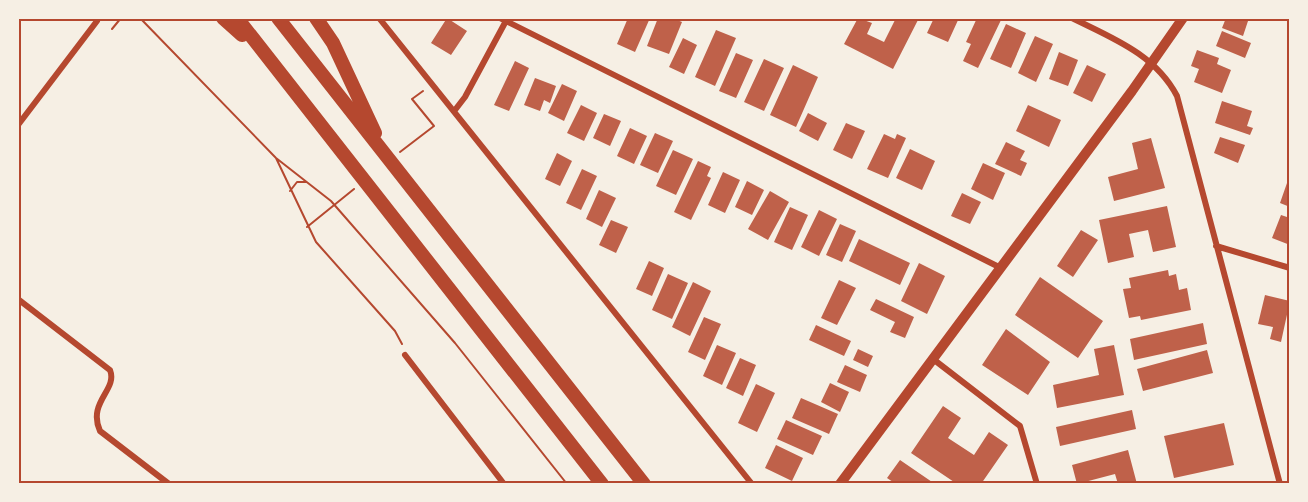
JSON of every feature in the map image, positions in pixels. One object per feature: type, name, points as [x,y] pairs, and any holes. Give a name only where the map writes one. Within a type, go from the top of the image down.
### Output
[{"type":"highway","points":[[223,18],[269,58]]},
{"type":"highway","points":[[237,18],[602,484]]},
{"type":"highway","points":[[278,18],[644,484]]},
{"type":"highway","points":[[316,18],[333,43],[386,155]]},
{"type":"main road","points":[[840,484],[1183,18]]},
{"type":"street","points":[[379,18],[455,110],[649,358],[752,484]]},
{"type":"street","points":[[1072,18],[1137,51],[1166,77],[1177,96],[1280,484]]},
{"type":"street","points":[[455,110],[466,94],[505,19],[1001,268]]},
{"type":"street","points":[[18,125],[97,21]]},
{"type":"street","points":[[1216,246],[1290,268]]},
{"type":"street","points":[[18,299],[107,366],[112,374],[96,410],[96,420],[100,431],[169,484]]},
{"type":"street","points":[[405,355],[504,484]]},
{"type":"street","points":[[933,358],[1020,426],[1037,484]]},
{"type":"path","points":[[112,30],[121,18]]},
{"type":"path","points":[[140,18],[276,158],[331,201],[418,299],[567,484]]},
{"type":"path","points":[[425,89],[412,99],[434,126],[430,128]]},
{"type":"path","points":[[276,158],[316,242],[395,331],[405,355]]},
{"type":"path","points":[[290,191],[297,182],[308,182]]},
{"type":"path","points":[[307,227],[322,214]]},
{"type":"building","points":[[447,18],[467,31],[451,55],[431,43]]},
{"type":"building","points":[[628,18],[650,18],[635,52],[617,44]]},
{"type":"building","points":[[658,18],[672,18],[682,22],[669,54],[647,46]]},
{"type":"building","points":[[858,18],[872,23],[867,34],[884,42],[896,18],[919,18],[893,69],[844,44]]},
{"type":"building","points":[[934,18],[959,18],[948,42],[927,33]]},
{"type":"building","points":[[977,18],[1001,20],[978,68],[963,61],[971,44],[966,42]]},
{"type":"building","points":[[1226,18],[1249,18],[1243,36],[1222,28]]},
{"type":"building","points":[[1006,24],[1026,33],[1011,68],[990,59]]},
{"type":"building","points":[[716,30],[736,38],[715,86],[695,77]]},
{"type":"building","points":[[1222,31],[1251,43],[1245,58],[1216,46]]},
{"type":"building","points":[[1035,36],[1053,44],[1036,82],[1018,73]]},
{"type":"building","points":[[683,38],[697,45],[684,74],[669,67]]},
{"type":"building","points":[[1197,50],[1219,58],[1217,64],[1231,70],[1222,93],[1194,82],[1199,69],[1191,66]]},
{"type":"building","points":[[1059,52],[1078,60],[1068,86],[1049,79]]},
{"type":"building","points":[[736,53],[753,60],[736,98],[719,91]]},
{"type":"building","points":[[764,59],[784,68],[764,111],[744,102]]},
{"type":"building","points":[[515,61],[529,68],[509,111],[494,105]]},
{"type":"building","points":[[793,65],[818,77],[796,127],[770,115]]},
{"type":"building","points":[[1087,65],[1106,74],[1092,102],[1073,93]]},
{"type":"building","points":[[535,78],[556,86],[550,103],[544,100],[540,111],[524,105]]},
{"type":"building","points":[[562,84],[577,91],[564,121],[548,113]]},
{"type":"building","points":[[1222,101],[1252,111],[1247,126],[1253,128],[1250,135],[1215,123]]},
{"type":"building","points":[[581,105],[597,113],[584,141],[567,133]]},
{"type":"building","points":[[1028,105],[1061,120],[1049,147],[1016,131]]},
{"type":"building","points":[[808,113],[827,123],[818,141],[799,131]]},
{"type":"building","points":[[604,114],[621,121],[610,146],[593,138]]},
{"type":"building","points":[[846,123],[865,131],[852,159],[833,150]]},
{"type":"building","points":[[630,128],[647,136],[634,164],[617,156]]},
{"type":"building","points":[[655,133],[673,141],[658,173],[640,165]]},
{"type":"building","points":[[884,134],[895,139],[897,134],[906,138],[888,178],[867,169]]},
{"type":"building","points":[[1220,137],[1245,145],[1238,163],[1214,153]]},
{"type":"building","points":[[1151,138],[1165,188],[1114,201],[1108,177],[1138,169],[1132,143]]},
{"type":"building","points":[[1006,142],[1025,151],[1020,160],[1027,163],[1021,176],[995,164]]},
{"type":"building","points":[[910,149],[935,161],[922,190],[896,178]]},
{"type":"building","points":[[673,150],[693,159],[676,195],[656,186]]},
{"type":"building","points":[[557,153],[572,161],[560,186],[545,179]]},
{"type":"building","points":[[698,161],[711,167],[707,176],[711,178],[691,220],[674,212]]},
{"type":"building","points":[[983,163],[1005,173],[993,200],[971,189]]},
{"type":"building","points":[[582,169],[597,176],[581,210],[566,203]]},
{"type":"building","points":[[723,172],[740,180],[725,213],[708,205]]},
{"type":"building","points":[[747,181],[764,190],[752,215],[735,207]]},
{"type":"building","points":[[1287,183],[1290,185],[1290,207],[1280,203]]},
{"type":"building","points":[[599,190],[616,198],[602,227],[586,219]]},
{"type":"building","points":[[770,191],[789,202],[768,240],[748,229]]},
{"type":"building","points":[[962,193],[981,202],[970,224],[951,216]]},
{"type":"building","points":[[1167,206],[1176,247],[1153,252],[1148,230],[1129,234],[1134,257],[1108,263],[1099,220]]},
{"type":"building","points":[[790,207],[808,215],[792,250],[774,242]]},
{"type":"building","points":[[819,210],[837,219],[819,256],[801,247]]},
{"type":"building","points":[[1281,215],[1290,218],[1290,245],[1272,238]]},
{"type":"building","points":[[611,220],[628,227],[616,253],[599,245]]},
{"type":"building","points":[[840,224],[856,231],[842,262],[826,255]]},
{"type":"building","points":[[1081,230],[1098,240],[1073,277],[1057,266]]},
{"type":"building","points":[[859,239],[910,263],[900,285],[849,261]]},
{"type":"building","points":[[649,261],[664,268],[652,296],[636,289]]},
{"type":"building","points":[[919,263],[945,276],[927,314],[901,301]]},
{"type":"building","points":[[1168,270],[1169,276],[1176,274],[1179,290],[1187,288],[1191,310],[1141,320],[1140,316],[1129,318],[1123,289],[1131,288],[1129,278]]},
{"type":"building","points":[[668,274],[688,283],[672,319],[652,310]]},
{"type":"building","points":[[1040,277],[1103,321],[1078,358],[1015,315]]},
{"type":"building","points":[[839,280],[856,288],[837,325],[821,318]]},
{"type":"building","points":[[693,282],[711,291],[690,336],[672,327]]},
{"type":"building","points":[[1265,295],[1290,301],[1281,342],[1270,339],[1273,327],[1258,324]]},
{"type":"building","points":[[876,299],[914,317],[905,338],[890,332],[895,322],[870,310]]},
{"type":"building","points":[[704,317],[721,324],[705,360],[688,352]]},
{"type":"building","points":[[1203,323],[1207,344],[1134,360],[1130,339]]},
{"type":"building","points":[[816,325],[851,341],[844,356],[809,340]]},
{"type":"building","points":[[1006,329],[1050,362],[1028,395],[982,365]]},
{"type":"building","points":[[717,345],[736,353],[722,385],[703,376]]},
{"type":"building","points":[[1114,345],[1124,395],[1057,408],[1053,385],[1099,375],[1094,349]]},
{"type":"building","points":[[858,349],[873,356],[868,367],[853,360]]},
{"type":"building","points":[[1207,350],[1213,373],[1143,391],[1137,369]]},
{"type":"building","points":[[740,358],[756,365],[743,396],[726,388]]},
{"type":"building","points":[[845,365],[867,375],[860,392],[837,382]]},
{"type":"building","points":[[830,383],[849,392],[840,412],[821,402]]},
{"type":"building","points":[[756,384],[775,393],[757,432],[738,423]]},
{"type":"building","points":[[801,398],[838,414],[829,434],[792,418]]},
{"type":"building","points":[[943,406],[961,418],[948,438],[974,455],[989,432],[1008,445],[981,484],[957,484],[911,453]]},
{"type":"building","points":[[1132,410],[1136,429],[1060,446],[1056,427]]},
{"type":"building","points":[[786,420],[822,436],[813,455],[777,439]]},
{"type":"building","points":[[1224,423],[1234,465],[1174,478],[1164,436]]},
{"type":"building","points":[[776,445],[803,458],[792,481],[765,468]]},
{"type":"building","points":[[1128,450],[1137,484],[1118,484],[1115,474],[1077,484],[1072,465]]},
{"type":"building","points":[[900,460],[935,484],[896,484],[887,478]]}]
